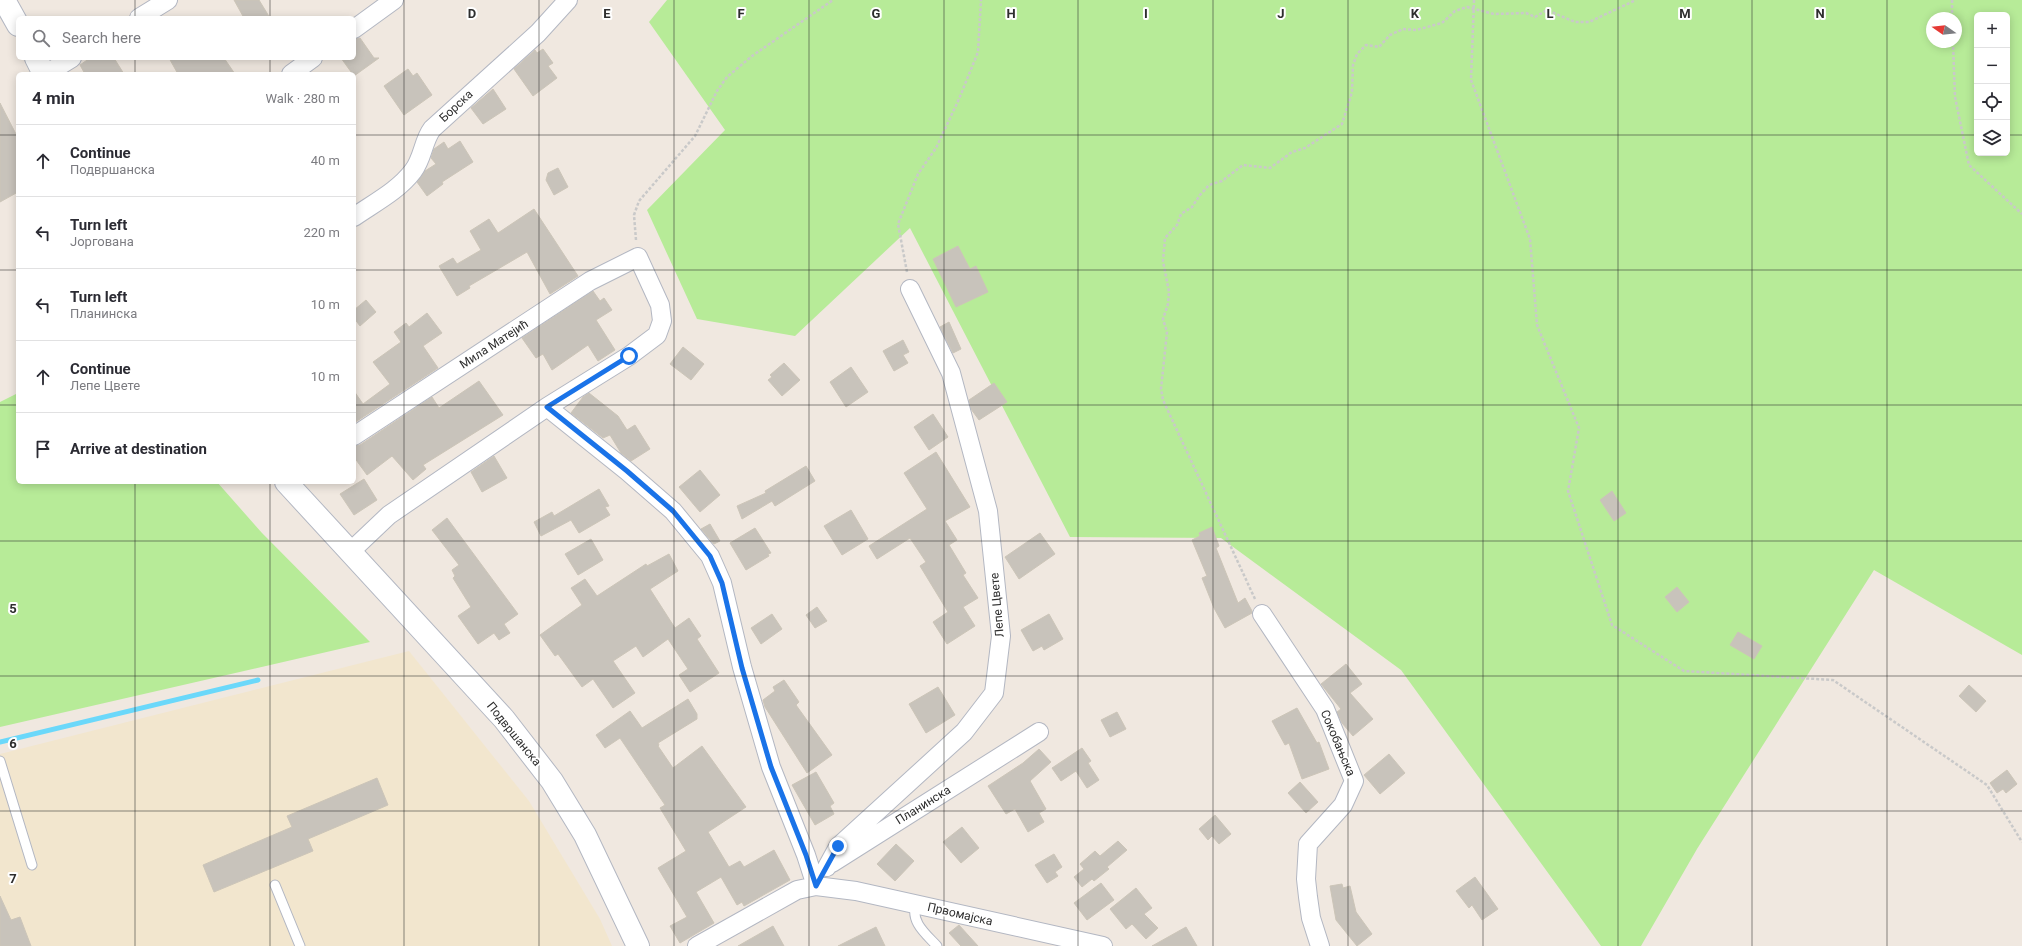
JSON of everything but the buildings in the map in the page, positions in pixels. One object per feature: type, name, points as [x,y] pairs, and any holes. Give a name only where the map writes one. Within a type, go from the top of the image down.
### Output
[{"type":"street","points":[[4,0],[16,21]]},
{"type":"street","points":[[142,16],[168,0]]},
{"type":"street","points":[[356,28],[394,0]]},
{"type":"street","name":"Борска","points":[[356,216],[400,185],[419,162],[425,146],[427,135],[432,128],[538,34],[568,0]]},
{"type":"street","points":[[37,60],[44,72]]},
{"type":"street","points":[[48,72],[69,60]]},
{"type":"street","points":[[294,72],[310,60]]},
{"type":"street","points":[[350,552],[389,515],[547,407],[629,356],[657,335],[662,321],[660,304],[638,257]]},
{"type":"street","name":"Мила Матејић","points":[[356,435],[590,281],[638,257]]},
{"type":"street","name":"Лепе Цвете","points":[[827,866],[838,846],[964,732],[994,693],[1001,636],[988,511],[951,374],[910,288]]},
{"type":"street","points":[[547,407],[627,471],[673,511],[710,556],[722,583],[742,668],[771,767],[806,855],[816,886],[797,890],[697,946]]},
{"type":"street","name":"Подвршанска","points":[[288,484],[504,719],[552,781],[585,835],[638,946]]},
{"type":"street","name":"Сокобањска","points":[[1262,614],[1325,709],[1354,781],[1343,805],[1308,844],[1306,873],[1308,897],[1320,946]]},
{"type":"street","name":"Планинска","points":[[816,886],[827,866],[1039,732]]},
{"type":"street","name":"Првомајска","points":[[816,886],[856,891],[1103,946]]},
{"type":"lane","points":[[0,762],[32,865]]},
{"type":"lane","points":[[275,885],[300,946]]},
{"type":"lane","points":[[916,904],[914,910],[916,921],[936,946]]},
{"type":"path","points":[[638,257],[634,215],[639,201],[695,136],[717,91],[727,77],[752,56],[833,0]]},
{"type":"path","points":[[910,288],[898,224],[918,174],[936,148],[959,99],[978,52],[981,0]]},
{"type":"path","points":[[1474,0],[1471,80],[1530,239],[1537,324],[1580,428],[1568,491],[1612,625],[1684,670],[1833,680],[1987,785],[2022,842]]},
{"type":"path","points":[[1262,614],[1163,400],[1161,389],[1167,332],[1163,318],[1168,304],[1169,292],[1163,261],[1165,238],[1177,224],[1181,214],[1192,208],[1200,195],[1209,185],[1222,182],[1243,165],[1270,168],[1292,152],[1305,148],[1342,124],[1352,92],[1353,65],[1357,54],[1366,45],[1379,47],[1390,35],[1403,29],[1416,30],[1442,23],[1455,11],[1467,7],[1494,14],[1526,13],[1535,16],[1547,10],[1576,22],[1589,22],[1636,0]]},
{"type":"path","points":[[1952,0],[1952,12]]},
{"type":"path","points":[[1953,48],[1955,97],[1969,165],[2022,214]]},
{"type":"shaded area","points":[[409,651],[529,801],[600,919],[612,946],[0,946],[0,754]]},
{"type":"green space","points":[[667,0],[2022,0],[2022,655],[1874,570],[1697,849],[1641,946],[1601,946],[1401,670],[1221,538],[1070,537],[910,228],[795,336],[697,319],[647,210],[725,130],[649,22]]},
{"type":"green space","points":[[16,394],[16,484],[219,484],[262,533],[370,642],[0,727],[0,402]]},
{"type":"waterway","points":[[0,742],[258,680]]},
{"type":"route","points":[[629,356],[547,407],[627,471],[673,511],[710,556],[722,583],[742,668],[771,767],[806,855],[816,886],[838,846]]}]
